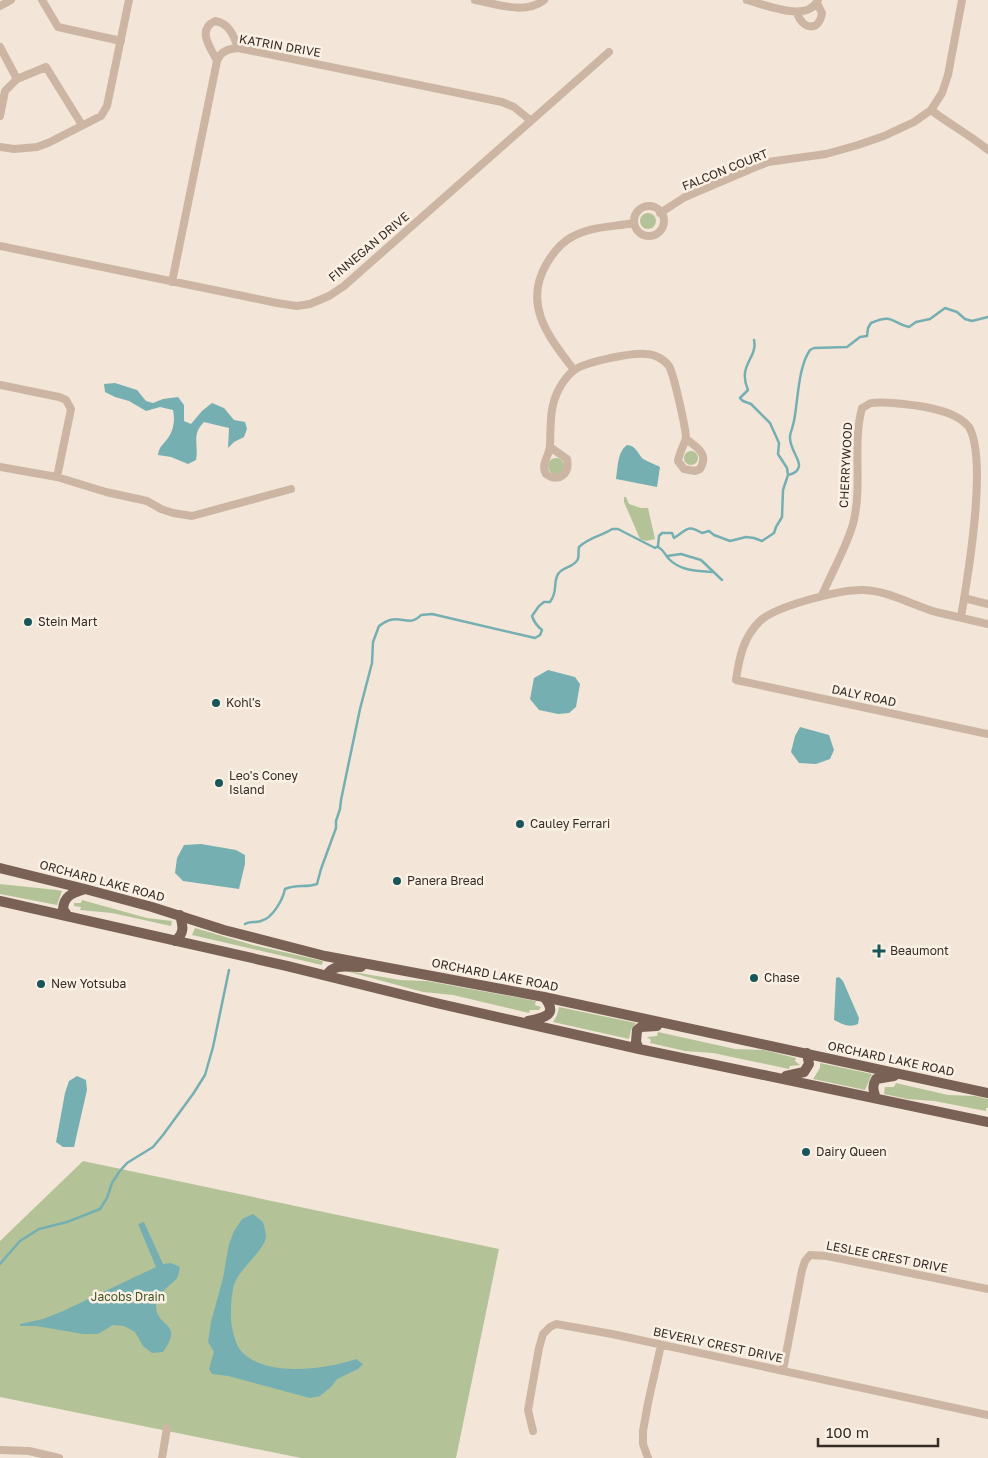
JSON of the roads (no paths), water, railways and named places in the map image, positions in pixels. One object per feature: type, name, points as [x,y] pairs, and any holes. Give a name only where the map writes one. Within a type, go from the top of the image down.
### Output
[{"type":"main road","name":"ORCHARD LAKE ROAD","points":[[0,868],[85,889],[180,915],[224,930],[325,956],[544,997],[988,1093]]},
{"type":"main road","points":[[67,915],[63,909],[63,901],[68,895],[85,889]]},
{"type":"main road","points":[[0,901],[327,975],[436,1003],[639,1050],[988,1122]]},
{"type":"main road","points":[[175,941],[179,938],[183,927],[180,915]]},
{"type":"main road","points":[[327,975],[330,969],[337,966],[379,965]]},
{"type":"main road","points":[[522,1022],[537,1020],[548,1015],[550,1007],[544,997]]},
{"type":"main road","points":[[639,1050],[636,1036],[637,1030],[641,1027],[683,1027]]},
{"type":"main road","points":[[777,1077],[804,1072],[809,1064],[807,1054]]},
{"type":"main road","points":[[876,1098],[873,1089],[876,1079],[885,1076],[913,1076]]},
{"type":"main road","points":[[964,1117],[988,1116]]},
{"type":"street","points":[[42,0],[58,27],[121,41]]},
{"type":"street","points":[[0,147],[14,148],[48,143],[101,116],[107,106],[130,0]]},
{"type":"street","points":[[475,0],[525,9],[537,5],[544,0]]},
{"type":"street","points":[[747,0],[797,12],[807,11],[815,6],[817,1]]},
{"type":"street","points":[[962,0],[945,85],[942,93],[930,110],[972,136],[988,150]]},
{"type":"street","points":[[797,12],[803,24],[816,25],[820,21],[822,13],[817,1]]},
{"type":"street","points":[[172,282],[217,61],[204,34],[206,29],[214,21],[225,25],[238,48]]},
{"type":"street","points":[[0,47],[18,79]]},
{"type":"street","name":"KATRIN DRIVE","points":[[217,61],[219,55],[228,49],[238,48],[502,102],[514,107],[530,120]]},
{"type":"street","name":"FINNEGAN DRIVE","points":[[0,246],[276,303],[297,306],[310,304],[344,286],[609,52]]},
{"type":"street","points":[[0,116],[5,91],[18,79],[46,67],[82,125]]},
{"type":"street","name":"FALCON COURT","points":[[660,213],[685,197],[768,162],[826,154],[858,145],[902,128],[930,110]]},
{"type":"street","points":[[653,207],[660,213],[663,222],[660,231],[652,236],[638,232],[634,223],[636,214],[643,208],[653,207]]},
{"type":"street","points":[[574,370],[549,336],[541,319],[537,295],[543,271],[554,253],[570,238],[597,228],[634,223]]},
{"type":"street","points":[[550,447],[552,410],[555,397],[559,388],[574,370],[584,365],[637,354],[646,354],[663,360],[669,366],[686,439]]},
{"type":"street","points":[[0,385],[66,400],[71,409],[57,477]]},
{"type":"street","name":"CHERRYWOOD","points":[[822,595],[853,524],[857,482],[859,419],[862,408],[872,403],[922,406],[942,410],[957,417],[969,427],[976,442],[980,458],[974,539],[961,617]]},
{"type":"street","points":[[0,467],[57,477],[106,492],[147,501],[173,513],[192,516],[291,489]]},
{"type":"street","points":[[822,595],[842,591],[865,590],[905,600],[936,612],[988,624]]},
{"type":"street","name":"DALY ROAD","points":[[822,595],[780,610],[760,620],[743,646],[736,680],[988,734]]},
{"type":"street","points":[[964,598],[988,604]]},
{"type":"street","name":"LESLEE CREST DRIVE","points":[[783,1370],[802,1270],[805,1261],[810,1255],[827,1256],[988,1289]]},
{"type":"street","name":"BEVERLY CREST DRIVE","points":[[533,1431],[528,1410],[532,1381],[543,1334],[556,1324],[783,1370],[988,1415]]},
{"type":"street","points":[[648,1458],[643,1444],[644,1431],[648,1403],[661,1345]]},
{"type":"street","points":[[162,1458],[167,1428]]},
{"type":"street","points":[[0,1450],[29,1451],[53,1457]]},
{"type":"water","points":[[115,383],[137,390],[146,401],[153,403],[163,399],[178,397],[184,405],[184,421],[191,424],[212,403],[224,408],[234,420],[245,422],[247,429],[244,437],[234,442],[228,448],[229,428],[204,422],[198,431],[196,460],[188,464],[171,457],[158,455],[161,447],[172,432],[173,410],[160,407],[146,411],[129,401],[105,392],[104,384]]},
{"type":"water","points":[[627,445],[634,448],[643,459],[660,467],[657,487],[616,479],[621,452]]},
{"type":"water","points":[[548,670],[575,677],[580,684],[576,707],[569,713],[558,714],[539,710],[530,699],[534,678]]},
{"type":"water","points":[[800,727],[829,735],[834,750],[830,759],[816,764],[799,763],[791,752],[795,736]]},
{"type":"water","points":[[201,844],[236,850],[245,855],[245,864],[239,889],[183,881],[175,873],[177,858],[184,845]]},
{"type":"water","points":[[839,977],[843,981],[859,1018],[858,1024],[849,1026],[834,1020],[836,978]]},
{"type":"water","points":[[77,1076],[86,1080],[87,1090],[74,1147],[63,1147],[56,1142],[65,1093],[69,1081]]},
{"type":"water","points":[[253,1214],[263,1222],[266,1237],[261,1248],[234,1285],[231,1320],[236,1341],[242,1352],[253,1360],[281,1368],[313,1368],[356,1359],[363,1364],[358,1369],[337,1379],[320,1396],[310,1398],[228,1376],[212,1374],[209,1369],[214,1352],[208,1342],[211,1322],[223,1278],[229,1244],[234,1231],[242,1219]]},
{"type":"water","points":[[144,1222],[163,1264],[171,1263],[180,1267],[177,1278],[158,1297],[156,1305],[157,1313],[168,1326],[171,1335],[163,1352],[152,1353],[143,1346],[135,1332],[124,1326],[113,1325],[98,1334],[83,1334],[36,1326],[20,1326],[20,1324],[43,1319],[63,1311],[156,1267],[138,1224]]},
{"type":"waterway","points":[[788,475],[798,470],[799,466],[791,445],[790,436],[803,365],[810,350],[814,348],[847,347],[860,337],[867,336],[871,323],[878,320],[888,319],[909,327],[916,322],[930,319],[945,308],[957,312],[965,319],[972,321],[988,317]]},
{"type":"waterway","points":[[245,924],[261,921],[270,916],[280,903],[285,889],[317,884],[336,828],[360,709],[372,663],[373,642],[379,626],[394,619],[410,621],[421,615],[432,614],[535,638],[540,635],[542,630],[532,616],[544,602],[550,602],[555,592],[559,573],[576,562],[579,547],[583,543],[612,529],[618,529],[655,548],[658,546],[659,536],[662,533],[672,533],[674,538],[687,529],[697,530],[702,533],[709,531],[730,541],[746,537],[762,541],[774,533],[782,517],[783,490],[788,475],[787,468],[778,454],[779,443],[770,423],[751,404],[740,398],[748,390],[745,374],[753,352],[754,340]]},
{"type":"waterway","points":[[658,547],[678,566],[689,570],[713,572]]},
{"type":"waterway","points":[[667,556],[681,554],[701,560],[722,580]]},
{"type":"waterway","points":[[0,1264],[20,1241],[39,1229],[67,1222],[100,1209],[119,1172],[127,1163],[153,1147],[163,1135],[205,1075],[213,1047],[229,970]]},
{"type":"place","name":"Stein Mart","points":[[28,622]]},
{"type":"place","name":"Kohl's","points":[[216,703]]},
{"type":"place","name":"Leo's Coney Island","points":[[219,783]]},
{"type":"place","name":"Cauley Ferrari","points":[[520,824]]},
{"type":"place","name":"Panera Bread","points":[[397,881]]},
{"type":"place","name":"Beaumont","points":[[879,951]]},
{"type":"place","name":"Chase","points":[[754,978]]},
{"type":"place","name":"New Yotsuba","points":[[41,984]]},
{"type":"place","name":"Dairy Queen","points":[[806,1152]]},
{"type":"park label","name":"Jacobs Drain","points":[[128,1297]]}]
